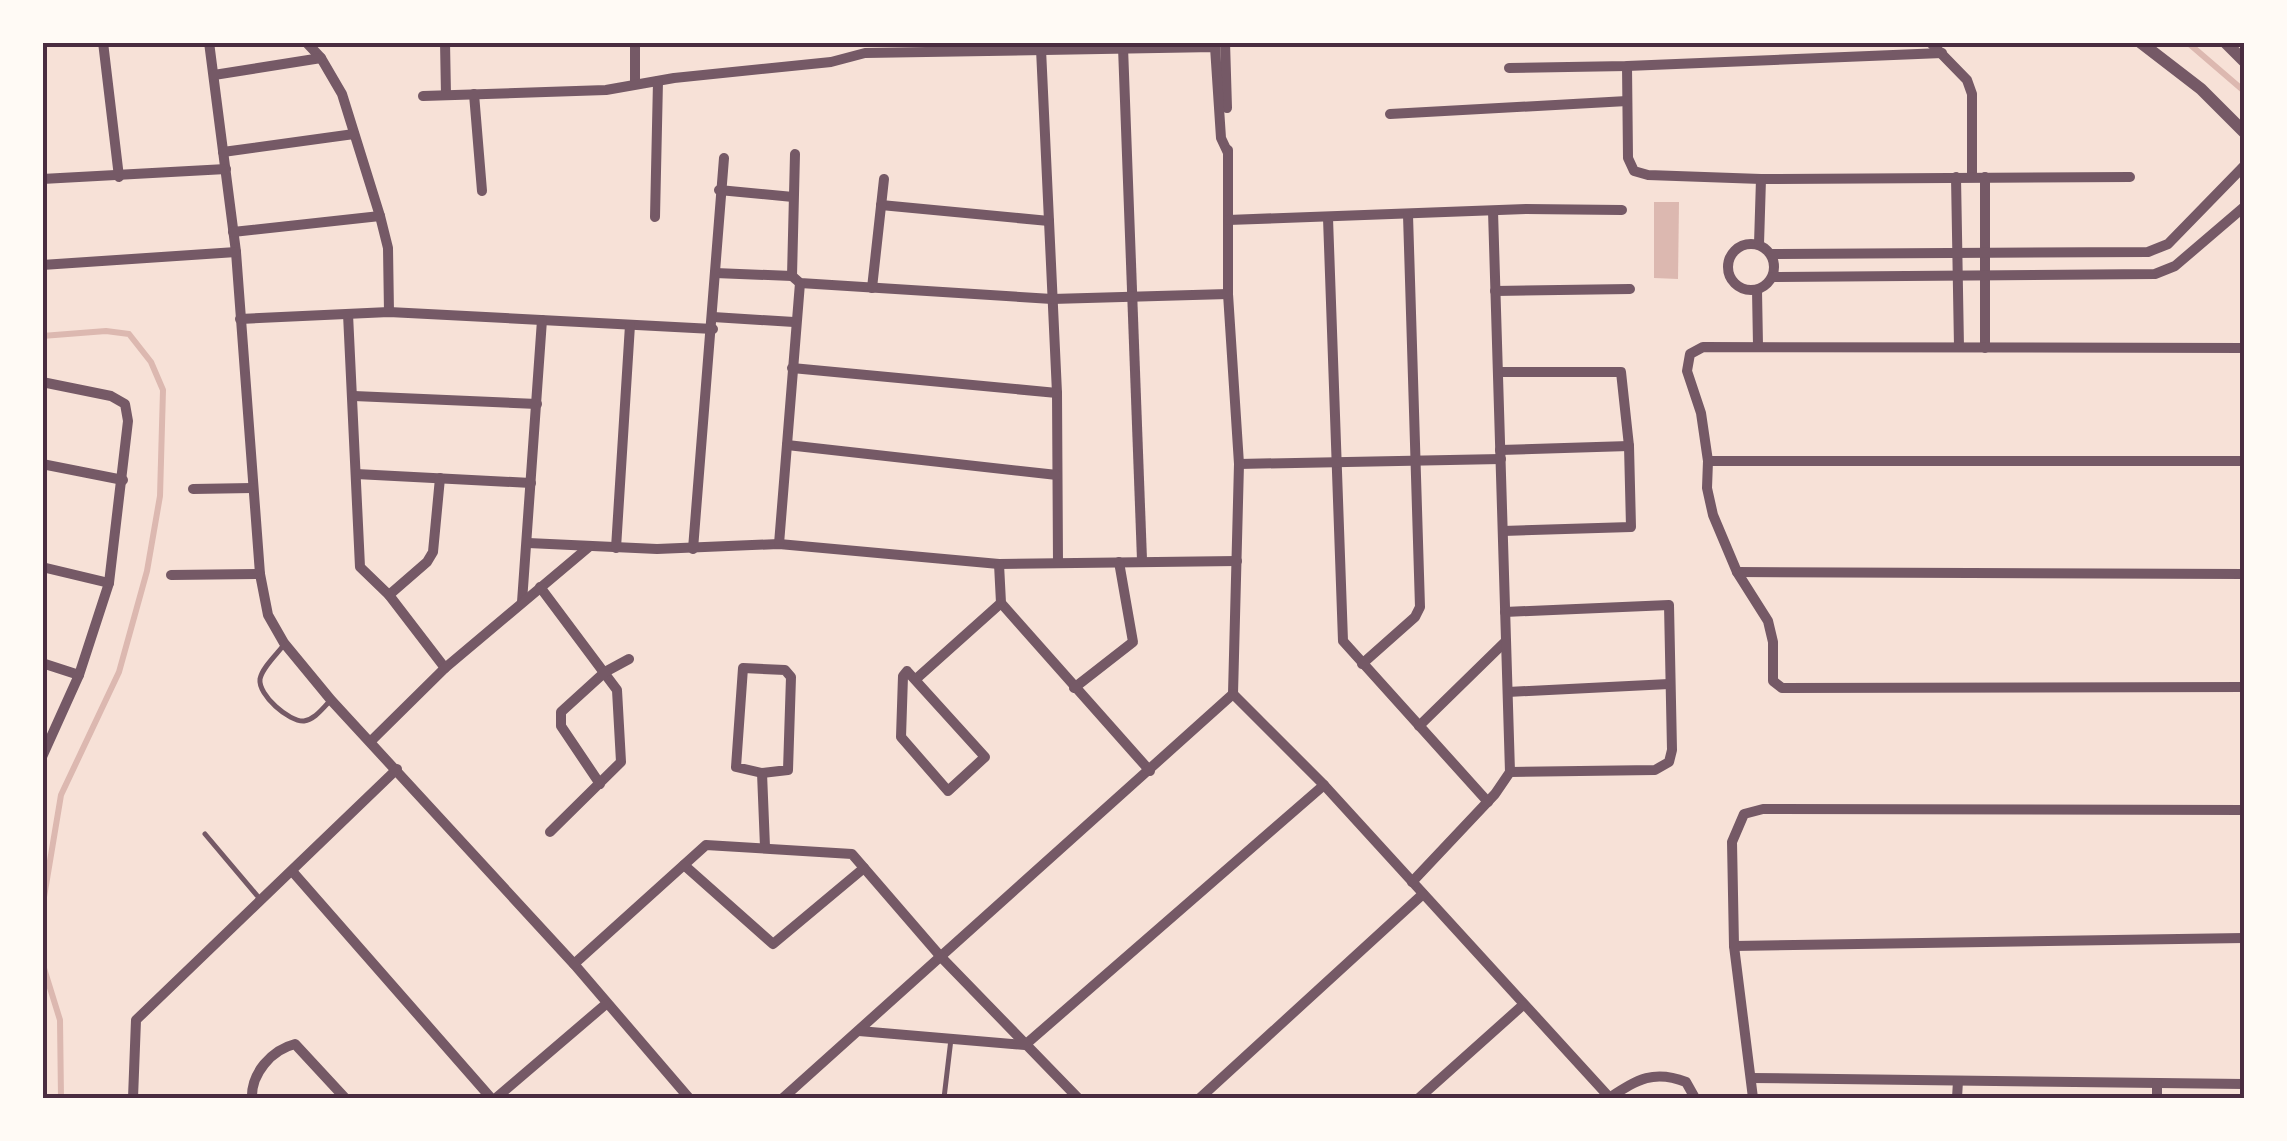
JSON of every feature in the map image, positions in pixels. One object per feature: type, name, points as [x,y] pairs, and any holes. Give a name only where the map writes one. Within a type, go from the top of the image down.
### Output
[{"type":"street","points":[[103,42],[119,177]]},
{"type":"street","points":[[209,42],[236,252],[260,574],[270,619],[284,643],[331,700],[574,964],[689,1098]]},
{"type":"street","points":[[306,42],[321,58],[342,94],[380,216],[388,248],[390,312]]},
{"type":"street","points":[[444,42],[446,95]]},
{"type":"street","points":[[635,42],[636,84]]},
{"type":"street","points":[[1930,42],[1968,80],[1972,94],[1972,177]]},
{"type":"street","points":[[2140,42],[2201,89],[2244,132]]},
{"type":"street","points":[[2225,42],[2244,60]]},
{"type":"street","points":[[423,96],[606,90],[658,80],[831,62],[865,48],[1220,45],[1228,153],[1228,294],[1239,464],[1234,694],[1324,785],[1610,1098],[1638,1079],[1659,1074],[1686,1082],[1695,1098]]},
{"type":"street","points":[[1123,48],[1142,560]]},
{"type":"street","points":[[1041,49],[1056,392],[1058,563]]},
{"type":"street","points":[[1509,68],[1942,52]]},
{"type":"street","points":[[214,75],[321,58]]},
{"type":"street","points":[[1627,66],[1628,158],[1634,171],[1648,175],[1760,179],[2130,177]]},
{"type":"street","points":[[655,217],[658,80]]},
{"type":"street","points":[[474,94],[482,191]]},
{"type":"street","points":[[1390,114],[1627,101]]},
{"type":"street","points":[[222,152],[354,134]]},
{"type":"street","points":[[779,544],[796,279],[796,154]]},
{"type":"street","points":[[692,549],[724,158]]},
{"type":"street","points":[[1771,254],[2148,252],[2168,244],[2244,166]]},
{"type":"street","points":[[42,179],[226,169]]},
{"type":"street","points":[[1956,177],[1959,347]]},
{"type":"street","points":[[1984,177],[1984,348]]},
{"type":"street","points":[[872,288],[884,178]]},
{"type":"street","points":[[1759,244],[1760,179]]},
{"type":"street","points":[[719,190],[794,197]]},
{"type":"street","points":[[881,205],[1049,222]]},
{"type":"street","points":[[1772,277],[2154,274],[2175,266],[2244,207]]},
{"type":"street","points":[[1228,220],[1622,210]]},
{"type":"street","points":[[1412,882],[1488,802],[1510,772],[1493,211]]},
{"type":"street","points":[[1362,664],[1419,613],[1408,215]]},
{"type":"street","points":[[233,232],[380,216]]},
{"type":"street","points":[[1328,218],[1341,636],[1488,802]]},
{"type":"street","points":[[1744,244],[1759,244],[1771,254],[1775,265],[1772,277],[1758,290],[1742,289],[1730,280],[1727,266],[1732,252],[1744,244]]},
{"type":"street","points":[[42,265],[236,252]]},
{"type":"street","points":[[715,273],[1052,299],[1228,294]]},
{"type":"street","points":[[1495,292],[1630,289]]},
{"type":"street","points":[[1758,290],[1758,346]]},
{"type":"street","points":[[240,318],[390,312],[630,324],[794,322]]},
{"type":"street","points":[[348,314],[360,567],[389,595],[445,668]]},
{"type":"street","points":[[522,602],[542,320]]},
{"type":"street","points":[[616,548],[630,324]]},
{"type":"street","points":[[2244,348],[1703,347],[1690,354],[1687,371],[1701,413],[1713,514],[1737,572],[1768,621],[1773,642],[1773,681],[1782,688],[2244,687]]},
{"type":"street","points":[[792,368],[1056,392]]},
{"type":"street","points":[[1498,372],[1622,372],[1629,446],[1630,526],[1502,531]]},
{"type":"street","points":[[42,382],[118,400],[125,404],[128,421],[109,583],[79,675],[43,750]]},
{"type":"street","points":[[354,396],[537,404]]},
{"type":"street","points":[[787,445],[1058,474]]},
{"type":"street","points":[[1239,464],[1417,462],[1629,446]]},
{"type":"street","points":[[1708,461],[2244,461]]},
{"type":"street","points":[[42,464],[123,480]]},
{"type":"street","points":[[356,474],[531,483]]},
{"type":"street","points":[[389,595],[433,552],[440,478]]},
{"type":"street","points":[[192,489],[252,488]]},
{"type":"street","points":[[528,543],[692,549],[779,544],[1000,564],[1237,561]]},
{"type":"street","points":[[372,741],[445,668],[590,546]]},
{"type":"street","points":[[1074,688],[1132,642],[1119,562]]},
{"type":"street","points":[[1000,564],[1001,602],[1150,771]]},
{"type":"street","points":[[42,567],[109,583]]},
{"type":"street","points":[[1737,572],[2244,574]]},
{"type":"street","points":[[172,575],[260,574]]},
{"type":"street","points":[[540,588],[617,690],[621,762],[550,832]]},
{"type":"street","points":[[916,679],[1001,602]]},
{"type":"street","points":[[1505,612],[1670,606],[1669,762],[1655,770],[1510,772]]},
{"type":"street","points":[[1419,726],[1506,641]]},
{"type":"street","points":[[600,784],[561,726],[561,712],[606,672],[629,659]]},
{"type":"street","points":[[42,662],[79,675]]},
{"type":"street","points":[[743,668],[785,670],[793,686],[790,768],[762,773],[736,767],[734,759],[743,668]]},
{"type":"street","points":[[909,672],[916,679],[985,757],[948,791],[901,736],[903,676],[909,672]]},
{"type":"street","points":[[1508,692],[1670,684]]},
{"type":"street","points":[[783,1098],[1234,694]]},
{"type":"street","points":[[133,1098],[136,1020],[397,769]]},
{"type":"street","points":[[762,773],[765,847]]},
{"type":"street","points":[[859,1031],[1025,1046],[1324,785]]},
{"type":"street","points":[[1752,1098],[1734,946],[1732,842],[1744,814],[1764,809],[2244,810]]},
{"type":"street","points":[[574,964],[706,845],[852,854],[942,957],[1078,1098]]},
{"type":"street","points":[[684,865],[773,944],[864,868]]},
{"type":"street","points":[[292,872],[494,1098],[606,1004]]},
{"type":"street","points":[[1200,1098],[1423,894]]},
{"type":"street","points":[[1734,946],[2244,938]]},
{"type":"street","points":[[1419,1098],[1523,1005]]},
{"type":"street","points":[[252,1098],[252,1079],[286,1046],[295,1044],[346,1098]]},
{"type":"street","points":[[1751,1078],[2244,1084]]},
{"type":"street","points":[[1957,1098],[1958,1081]]},
{"type":"street","points":[[2157,1083],[2157,1098]]},
{"type":"lane","points":[[284,643],[261,676],[262,690],[289,718],[301,722],[312,718],[331,700]]},
{"type":"lane","points":[[205,834],[262,901]]},
{"type":"lane","points":[[944,1098],[950,1039]]},
{"type":"shaded area","points":[[1654,202],[1679,202],[1678,279],[1654,278]]},
{"type":"waterway","points":[[2187,42],[2244,91]]},
{"type":"waterway","points":[[42,336],[106,331],[129,334],[151,362],[163,390],[160,496],[147,571],[119,672],[61,795],[42,909]]},
{"type":"waterway","points":[[42,962],[60,1020],[61,1098]]}]
